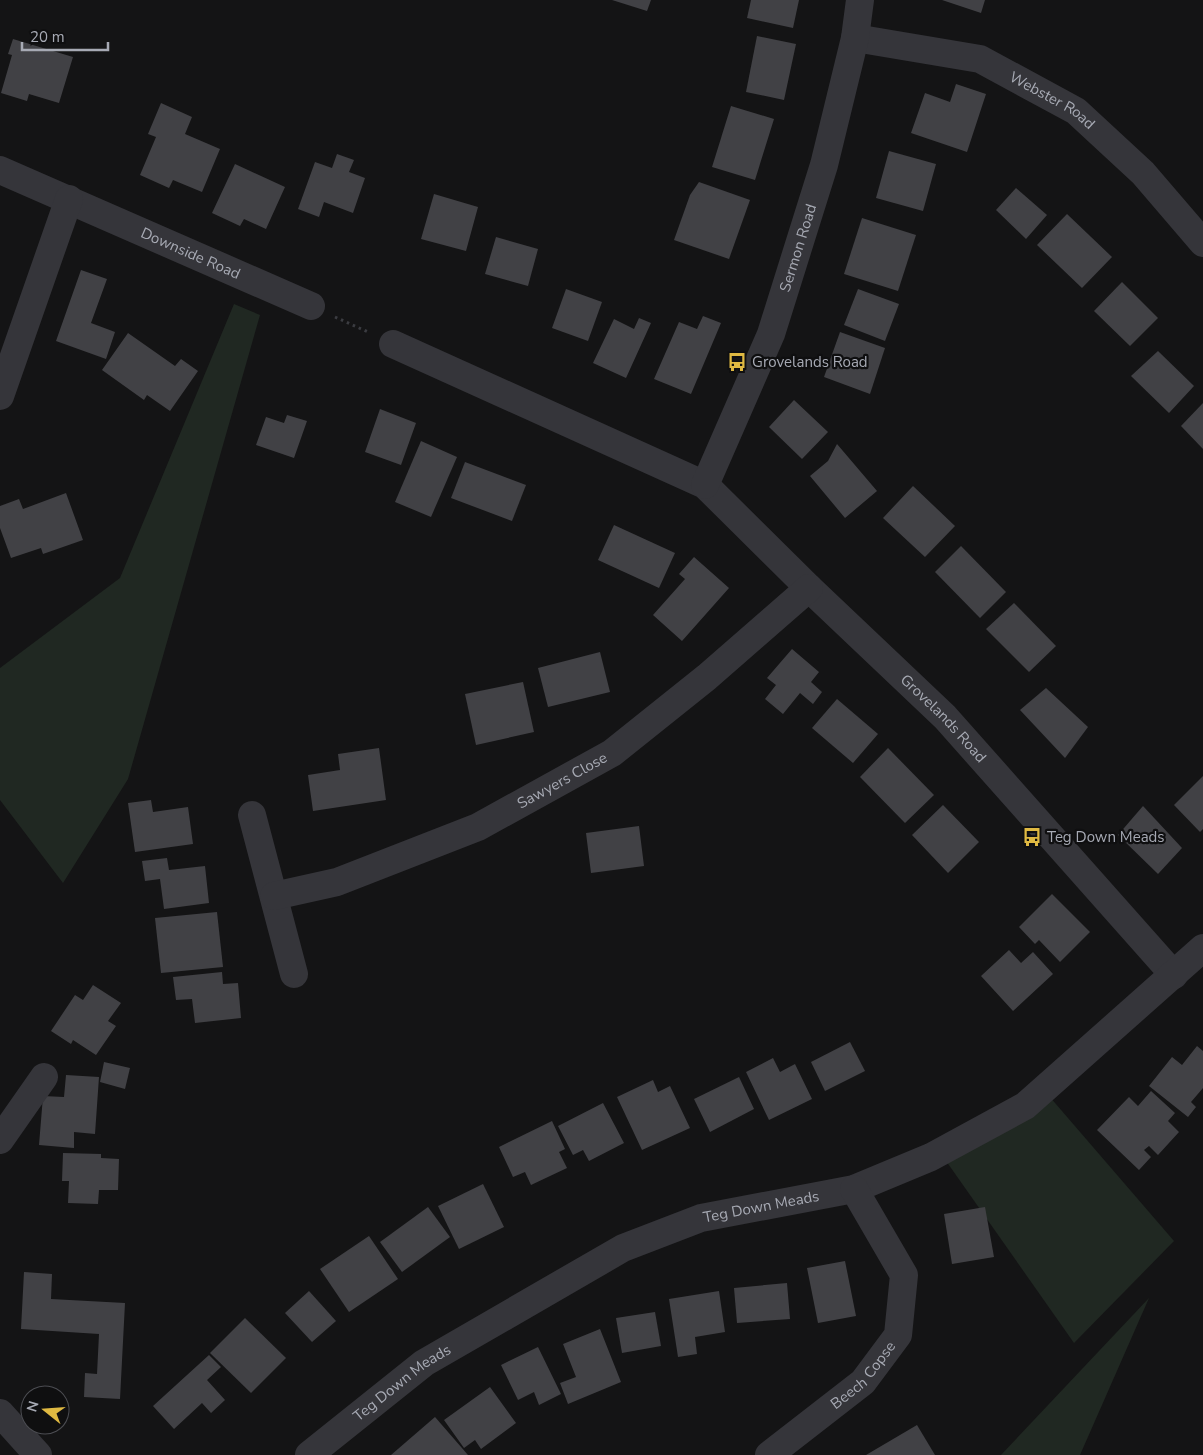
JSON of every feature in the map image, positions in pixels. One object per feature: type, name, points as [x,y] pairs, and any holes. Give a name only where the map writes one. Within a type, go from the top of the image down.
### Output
[{"type":"street","name":"Sermon Road","points":[[705,485],[771,334],[824,165],[854,38],[860,0]]},
{"type":"street","name":"Webster Road","points":[[854,38],[980,59],[1076,111],[1144,173],[1203,243]]},
{"type":"street","name":"Downside Road","points":[[0,170],[311,306]]},
{"type":"street","points":[[0,396],[69,199]]},
{"type":"street","name":"Grovelands Road","points":[[393,344],[705,485],[809,588],[945,717],[1174,975]]},
{"type":"street","name":"Sawyers Close","points":[[274,896],[337,882],[478,827],[612,753],[706,677],[809,588]]},
{"type":"street","points":[[252,816],[294,974]]},
{"type":"street","name":"Teg Down Meads","points":[[309,1455],[424,1363],[623,1248],[701,1218],[854,1189],[931,1157],[1025,1106],[1203,948]]},
{"type":"street","points":[[0,1140],[44,1077]]},
{"type":"street","name":"Beech Copse","points":[[769,1455],[864,1382],[898,1335],[904,1275],[854,1189]]},
{"type":"street","points":[[0,1413],[38,1455]]},
{"type":"path","points":[[311,306],[393,344]]},
{"type":"shaded area","points":[[234,304],[260,315],[128,779],[63,883],[0,800],[0,668],[120,578]]},
{"type":"shaded area","points":[[1049,1096],[1174,1241],[1074,1343],[944,1158]]},
{"type":"shaded area","points":[[1149,1298],[1080,1455],[1001,1455]]},
{"type":"building","points":[[612,0],[651,0],[647,11]]},
{"type":"building","points":[[751,0],[799,0],[793,28],[747,18]]},
{"type":"building","points":[[942,0],[985,0],[981,13]]},
{"type":"building","points":[[757,36],[796,44],[784,100],[746,92]]},
{"type":"building","points":[[13,39],[73,57],[59,103],[29,94],[27,101],[1,93],[12,55],[8,54]]},
{"type":"building","points":[[956,84],[986,94],[967,152],[911,133],[925,93],[950,102]]},
{"type":"building","points":[[161,103],[192,117],[185,134],[220,149],[202,192],[173,180],[169,188],[140,175],[156,137],[148,134]]},
{"type":"building","points":[[731,106],[774,119],[755,180],[712,167]]},
{"type":"building","points":[[889,151],[936,164],[923,211],[876,198]]},
{"type":"building","points":[[337,154],[354,160],[349,172],[365,178],[353,213],[324,202],[319,217],[298,209],[315,162],[332,168]]},
{"type":"building","points":[[235,164],[285,187],[266,229],[244,219],[240,226],[212,213]]},
{"type":"building","points":[[699,182],[750,200],[729,259],[674,240],[690,195]]},
{"type":"building","points":[[1016,188],[1047,215],[1026,239],[996,210]]},
{"type":"building","points":[[434,194],[478,207],[466,251],[421,239]]},
{"type":"building","points":[[1067,214],[1112,257],[1082,288],[1037,245]]},
{"type":"building","points":[[862,218],[916,235],[898,291],[844,274]]},
{"type":"building","points":[[496,237],[538,249],[528,286],[485,274]]},
{"type":"building","points":[[81,270],[107,279],[91,323],[115,332],[106,359],[56,341]]},
{"type":"building","points":[[1122,282],[1158,318],[1130,346],[1094,311]]},
{"type":"building","points":[[566,289],[602,302],[588,341],[552,328]]},
{"type":"building","points":[[858,289],[899,304],[885,341],[844,325]]},
{"type":"building","points":[[703,316],[721,323],[691,394],[654,379],[679,322],[697,329]]},
{"type":"building","points":[[639,318],[651,323],[626,378],[593,363],[614,319],[634,329]]},
{"type":"building","points":[[840,332],[885,348],[870,394],[824,377]]},
{"type":"building","points":[[128,333],[175,366],[181,359],[198,371],[170,411],[147,395],[144,400],[102,370]]},
{"type":"building","points":[[1158,351],[1194,386],[1169,413],[1131,376]]},
{"type":"building","points":[[794,400],[828,432],[802,459],[769,427]]},
{"type":"building","points":[[1203,403],[1203,449],[1181,426]]},
{"type":"building","points":[[380,409],[416,423],[401,465],[365,452]]},
{"type":"building","points":[[287,415],[307,421],[294,458],[256,445],[266,417],[284,423]]},
{"type":"building","points":[[421,441],[457,457],[431,517],[395,502]]},
{"type":"building","points":[[837,444],[877,491],[845,518],[810,476],[828,461]]},
{"type":"building","points":[[465,462],[526,485],[512,521],[451,498]]},
{"type":"building","points":[[913,486],[955,526],[925,557],[883,518]]},
{"type":"building","points":[[66,493],[83,540],[43,554],[41,548],[11,558],[0,528],[0,506],[19,499],[23,509]]},
{"type":"building","points":[[614,525],[675,553],[659,588],[598,560]]},
{"type":"building","points":[[961,546],[1006,592],[980,618],[935,572]]},
{"type":"building","points":[[694,557],[729,588],[682,641],[653,615],[685,579],[679,574]]},
{"type":"building","points":[[1014,603],[1056,646],[1029,672],[986,629]]},
{"type":"building","points":[[792,649],[819,672],[811,682],[822,692],[813,704],[800,693],[783,714],[765,699],[776,685],[767,678]]},
{"type":"building","points":[[600,652],[610,692],[548,707],[538,668]]},
{"type":"building","points":[[523,682],[534,732],[476,745],[465,694]]},
{"type":"building","points":[[1046,688],[1088,727],[1065,758],[1020,710]]},
{"type":"building","points":[[837,699],[878,734],[853,763],[812,728]]},
{"type":"building","points":[[379,748],[386,800],[313,811],[308,775],[340,770],[338,754]]},
{"type":"building","points":[[888,748],[934,795],[905,823],[860,777]]},
{"type":"building","points":[[1203,776],[1203,829],[1200,832],[1174,805]]},
{"type":"building","points":[[151,800],[153,812],[188,807],[193,844],[135,852],[128,803]]},
{"type":"building","points":[[943,805],[979,842],[948,873],[912,835]]},
{"type":"building","points":[[1143,806],[1182,848],[1158,874],[1118,835]]},
{"type":"building","points":[[639,826],[644,866],[591,873],[586,833]]},
{"type":"building","points":[[167,858],[169,870],[205,866],[209,903],[164,909],[160,879],[145,881],[142,861]]},
{"type":"building","points":[[1052,894],[1090,932],[1060,962],[1039,940],[1035,944],[1019,927]]},
{"type":"building","points":[[217,912],[223,967],[161,973],[155,918]]},
{"type":"building","points":[[1009,950],[1021,963],[1033,952],[1053,974],[1013,1011],[981,976]]},
{"type":"building","points":[[222,972],[223,984],[238,983],[241,1018],[195,1023],[192,999],[176,1000],[173,977]]},
{"type":"building","points":[[93,985],[121,1003],[108,1021],[116,1026],[96,1055],[73,1040],[71,1044],[51,1031],[75,995],[83,1000]]},
{"type":"building","points":[[850,1042],[865,1071],[825,1091],[811,1062]]},
{"type":"building","points":[[1197,1046],[1203,1051],[1203,1088],[1191,1102],[1196,1107],[1188,1117],[1149,1086],[1172,1057],[1182,1065]]},
{"type":"building","points":[[773,1058],[780,1072],[795,1064],[812,1099],[769,1120],[746,1072]]},
{"type":"building","points":[[104,1062],[130,1068],[125,1089],[100,1082]]},
{"type":"building","points":[[66,1075],[99,1077],[95,1134],[74,1132],[74,1148],[39,1145],[43,1096],[64,1097]]},
{"type":"building","points":[[739,1077],[754,1109],[710,1132],[694,1099]]},
{"type":"building","points":[[653,1080],[658,1092],[670,1086],[690,1128],[642,1150],[617,1097]]},
{"type":"building","points":[[1151,1091],[1175,1113],[1168,1121],[1179,1132],[1158,1155],[1149,1146],[1144,1150],[1151,1157],[1139,1170],[1097,1130],[1129,1097],[1138,1106]]},
{"type":"building","points":[[603,1103],[624,1143],[589,1161],[583,1150],[573,1155],[558,1126]]},
{"type":"building","points":[[552,1121],[565,1149],[559,1152],[567,1168],[531,1185],[525,1172],[513,1177],[499,1147]]},
{"type":"building","points":[[63,1153],[101,1154],[101,1158],[119,1159],[118,1190],[99,1190],[98,1204],[68,1203],[69,1181],[62,1181]]},
{"type":"building","points":[[483,1184],[504,1227],[459,1249],[438,1206]]},
{"type":"building","points":[[428,1207],[450,1237],[402,1272],[380,1242]]},
{"type":"building","points":[[985,1207],[994,1257],[952,1264],[944,1214]]},
{"type":"building","points":[[369,1236],[398,1279],[349,1312],[320,1269]]},
{"type":"building","points":[[845,1261],[856,1316],[818,1323],[807,1268]]},
{"type":"building","points":[[24,1272],[52,1274],[51,1299],[125,1303],[120,1399],[84,1397],[85,1373],[97,1374],[99,1334],[21,1329]]},
{"type":"building","points":[[787,1283],[790,1319],[737,1323],[734,1288]]},
{"type":"building","points":[[309,1291],[336,1321],[312,1342],[285,1313]]},
{"type":"building","points":[[719,1291],[725,1332],[695,1337],[697,1354],[678,1357],[669,1299]]},
{"type":"building","points":[[655,1312],[661,1346],[622,1353],[616,1318]]},
{"type":"building","points":[[245,1318],[286,1358],[251,1393],[210,1353]]},
{"type":"building","points":[[600,1329],[621,1382],[568,1404],[560,1383],[576,1377],[563,1344]]},
{"type":"building","points":[[538,1347],[561,1394],[539,1405],[534,1392],[518,1400],[501,1365]]},
{"type":"building","points":[[209,1355],[221,1367],[207,1380],[225,1400],[211,1413],[202,1403],[174,1429],[153,1406]]},
{"type":"building","points":[[490,1387],[516,1423],[481,1449],[475,1440],[464,1448],[444,1420]]},
{"type":"building","points":[[435,1417],[468,1455],[391,1455]]},
{"type":"building","points":[[917,1425],[935,1455],[866,1455]]},
{"type":"place","name":"Grovelands Road","points":[[737,362]]},
{"type":"place","name":"Teg Down Meads","points":[[1032,837]]}]
